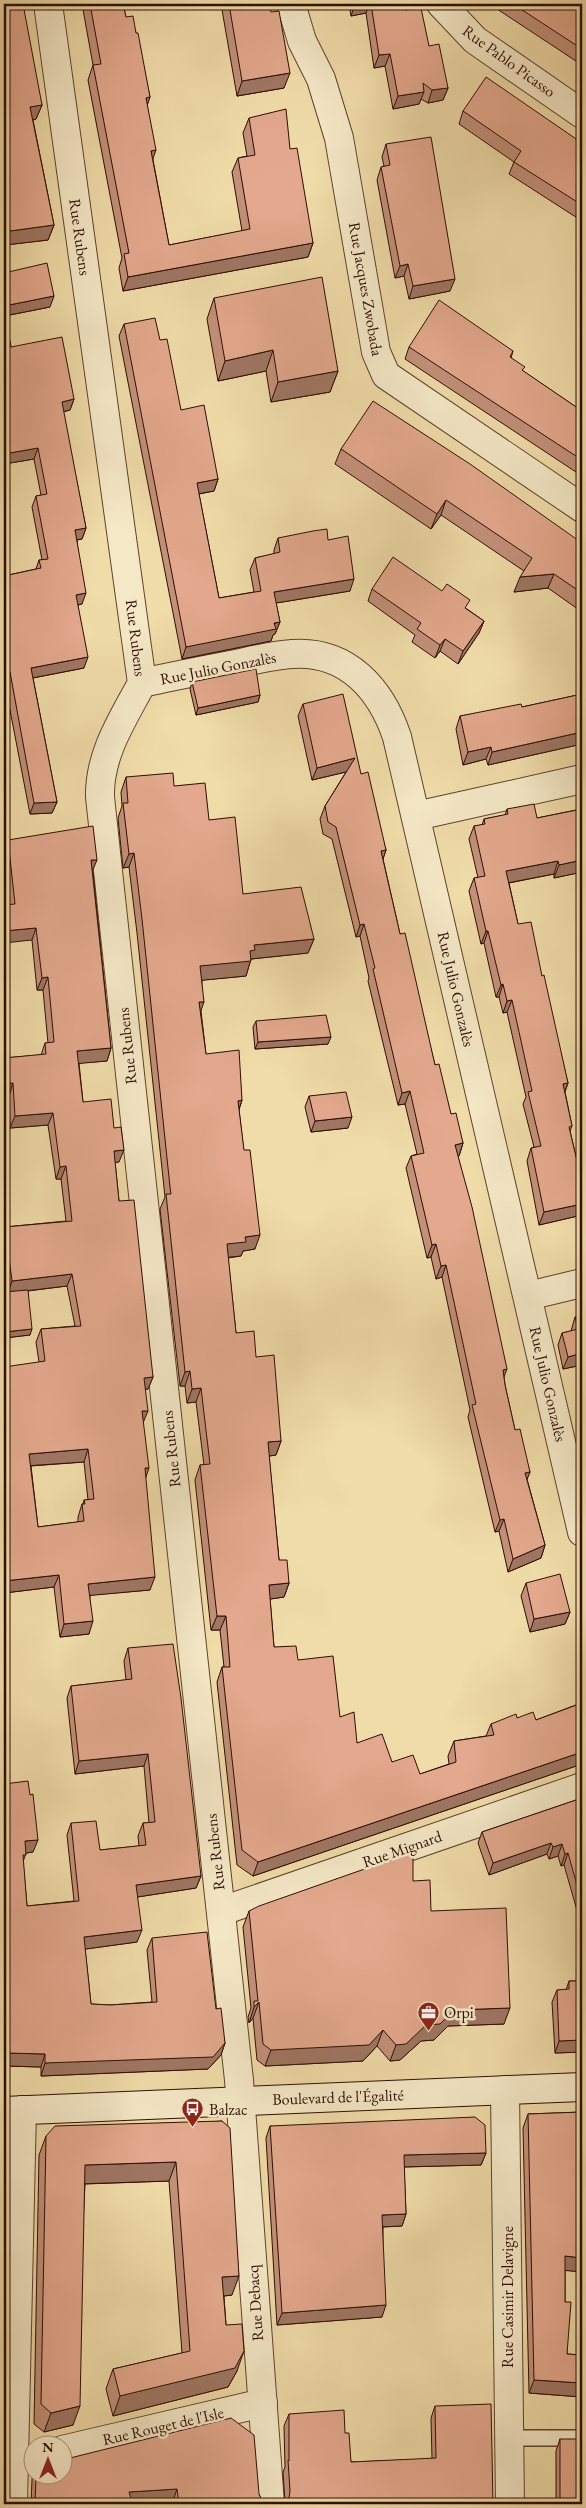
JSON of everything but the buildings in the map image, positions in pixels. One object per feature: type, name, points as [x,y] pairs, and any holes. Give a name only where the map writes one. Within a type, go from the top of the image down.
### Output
[{"type":"street","name":"Rue Rubens","points":[[48,4],[142,683],[108,747],[99,781],[100,797],[222,1911],[240,2101]]},
{"type":"street","name":"Rue Jacques Zwobada","points":[[291,4],[302,41],[321,80],[339,138],[376,352],[386,375],[582,508]]},
{"type":"street","name":"Rue Pablo Picasso","points":[[441,4],[475,40],[582,114]]},
{"type":"street","name":"Rue Julio Gonzalès","points":[[142,683],[292,654],[313,655],[336,661],[360,676],[380,697],[387,709],[398,737],[582,1532]]},
{"type":"street","points":[[416,816],[582,779]]},
{"type":"street","points":[[528,1296],[582,1283]]},
{"type":"street","name":"Rue Mignard","points":[[222,1911],[582,1787]]},
{"type":"street","name":"Boulevard de l'Égalité","points":[[13,2111],[582,2087]]},
{"type":"street","name":"Rue Casimir Delavigne","points":[[505,2090],[510,2504]]},
{"type":"street","name":"Rue Debacq","points":[[240,2101],[270,2504]]},
{"type":"street","points":[[13,2111],[17,2460],[13,2504]]},
{"type":"street","name":"Rue Rouget de l'Isle","points":[[72,2448],[263,2403]]},
{"type":"lane","points":[[508,2438],[582,2438]]},
{"type":"place","name":"Orpi","points":[[428,2031]]},
{"type":"place","name":"Balzac","points":[[193,2128]]}]
